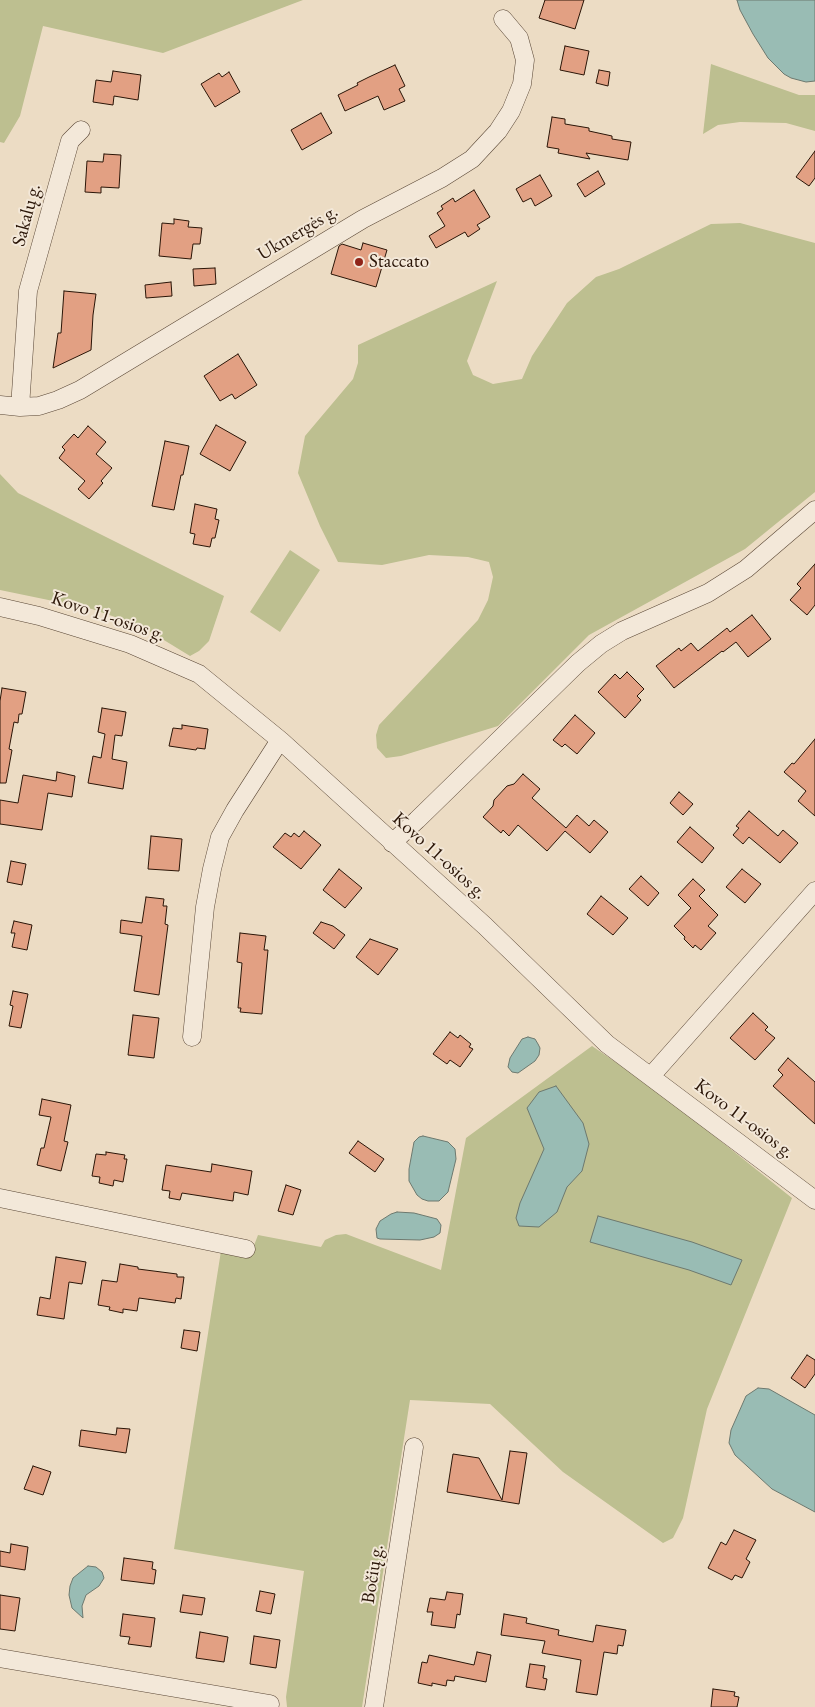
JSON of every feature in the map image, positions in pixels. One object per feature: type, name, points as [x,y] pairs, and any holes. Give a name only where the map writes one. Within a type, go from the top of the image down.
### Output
[{"type":"street","name":"Ukmergės g.","points":[[0,405],[39,406],[80,390],[363,219],[442,178],[472,159],[498,131],[511,111],[522,84],[525,60],[518,38],[503,19]]},
{"type":"street","name":"Sakalų g.","points":[[20,407],[28,291],[70,141],[81,130]]},
{"type":"street","points":[[392,843],[578,663],[601,644],[622,632],[708,593],[746,569],[815,510]]},
{"type":"street","name":"Kovo 11-osios g.","points":[[0,607],[39,616],[130,644],[199,674],[280,740],[485,926],[607,1044],[815,1200]]},
{"type":"street","points":[[192,1037],[205,907],[220,837],[280,740]]},
{"type":"street","points":[[651,1076],[815,891]]},
{"type":"street","points":[[0,1198],[246,1250]]},
{"type":"street","name":"Bočių g.","points":[[374,1707],[414,1447]]},
{"type":"street","points":[[0,1658],[270,1704]]},
{"type":"green space","points":[[0,0],[303,0],[163,53],[43,26],[20,116],[4,143],[0,142]]},
{"type":"green space","points":[[711,64],[799,95],[815,95],[815,131],[786,123],[740,122],[718,125],[703,134]]},
{"type":"green space","points":[[740,223],[815,243],[815,492],[745,549],[589,635],[498,726],[401,756],[386,758],[377,748],[376,735],[379,725],[478,620],[488,600],[493,577],[489,562],[468,557],[429,555],[382,565],[338,562],[320,526],[298,473],[305,436],[353,379],[358,363],[358,345],[497,281],[467,361],[473,375],[493,384],[522,379],[532,356],[567,303],[596,277],[619,269],[711,224]]},
{"type":"green space","points":[[0,474],[18,493],[224,596],[209,641],[199,651],[190,656],[141,626],[92,609],[0,590]]},
{"type":"green space","points":[[290,550],[320,570],[280,632],[250,612]]},
{"type":"green space","points":[[592,1046],[658,1091],[792,1198],[707,1409],[683,1518],[673,1538],[663,1543],[563,1472],[490,1404],[410,1400],[362,1707],[287,1707],[286,1697],[304,1571],[174,1549],[221,1251],[250,1256],[258,1235],[321,1247],[325,1240],[336,1235],[346,1234],[441,1270],[466,1138]]},
{"type":"water","points":[[737,0],[815,0],[815,81],[806,82],[791,78],[784,74],[768,58],[740,10]]},
{"type":"water","points":[[528,1037],[535,1039],[540,1048],[539,1055],[535,1061],[518,1073],[512,1072],[508,1067],[510,1058],[522,1039]]},
{"type":"water","points":[[556,1086],[583,1123],[589,1144],[582,1171],[567,1187],[557,1212],[539,1227],[519,1226],[516,1218],[520,1203],[544,1149],[527,1108],[539,1092]]},
{"type":"water","points":[[423,1136],[448,1142],[455,1149],[456,1159],[448,1192],[439,1201],[422,1199],[417,1195],[409,1181],[409,1169],[414,1142]]},
{"type":"water","points":[[397,1212],[414,1213],[437,1219],[441,1225],[440,1233],[434,1237],[420,1240],[377,1238],[376,1229],[380,1221]]},
{"type":"water","points":[[598,1216],[692,1242],[742,1260],[731,1285],[689,1270],[590,1242]]},
{"type":"water","points":[[758,1388],[769,1389],[815,1415],[815,1512],[772,1489],[735,1455],[729,1443],[731,1430],[746,1396]]},
{"type":"water","points":[[88,1566],[96,1567],[102,1572],[104,1578],[99,1586],[86,1595],[82,1606],[83,1618],[72,1608],[69,1595],[73,1578]]},
{"type":"building","points":[[545,0],[584,0],[575,29],[539,18]]},
{"type":"building","points":[[565,46],[589,51],[584,75],[560,70]]},
{"type":"building","points":[[395,65],[405,86],[399,89],[405,101],[384,110],[378,96],[345,111],[338,95],[358,85],[357,83]]},
{"type":"building","points":[[599,70],[610,72],[608,86],[596,83]]},
{"type":"building","points":[[113,71],[141,75],[138,100],[114,96],[113,105],[93,102],[96,80],[111,82]]},
{"type":"building","points":[[229,72],[240,92],[215,107],[201,84],[219,73],[222,77]]},
{"type":"building","points":[[321,113],[332,133],[302,150],[291,130]]},
{"type":"building","points":[[552,117],[565,119],[565,124],[589,128],[589,131],[612,136],[612,139],[631,142],[628,160],[586,153],[590,159],[558,153],[559,149],[547,147]]},
{"type":"building","points":[[815,151],[815,178],[809,186],[796,177]]},
{"type":"building","points":[[104,154],[121,155],[119,188],[101,187],[101,193],[85,192],[87,161],[103,162]]},
{"type":"building","points":[[598,171],[605,184],[585,197],[577,184]]},
{"type":"building","points":[[540,175],[552,196],[535,206],[531,198],[523,202],[516,189]]},
{"type":"building","points":[[474,190],[490,217],[477,225],[480,229],[468,237],[465,232],[436,248],[429,236],[445,226],[437,213],[443,209],[441,206],[453,198],[455,202]]},
{"type":"building","points":[[174,219],[189,221],[188,227],[202,228],[200,244],[193,244],[191,259],[159,256],[162,223],[174,224]]},
{"type":"building","name":"Staccato","points":[[363,243],[387,250],[376,287],[331,274],[339,246],[342,244],[361,250]]},
{"type":"building","points":[[215,268],[216,284],[194,286],[193,269]]},
{"type":"building","points":[[171,282],[172,296],[146,298],[145,285]]},
{"type":"building","points":[[64,291],[96,294],[91,350],[53,368],[58,333],[61,333]]},
{"type":"building","points":[[238,354],[257,385],[235,399],[232,394],[220,401],[204,376]]},
{"type":"building","points":[[216,425],[246,442],[230,471],[200,454]]},
{"type":"building","points":[[88,426],[106,442],[96,454],[112,468],[101,481],[103,483],[89,499],[78,489],[85,481],[59,458],[65,450],[62,447],[74,434],[78,438]]},
{"type":"building","points":[[165,441],[189,446],[174,510],[152,506]]},
{"type":"building","points":[[195,504],[217,509],[215,519],[219,520],[215,538],[212,538],[210,547],[193,544],[195,534],[190,533]]},
{"type":"building","points":[[815,564],[815,605],[807,615],[790,600],[801,588],[797,584]]},
{"type":"building","points":[[752,615],[771,639],[748,657],[736,642],[674,688],[656,666],[679,648],[681,651],[691,643],[698,651],[727,628],[730,632]]},
{"type":"building","points":[[627,672],[644,689],[637,696],[641,700],[625,718],[598,692],[615,674],[620,679]]},
{"type":"building","points":[[2,688],[26,692],[22,714],[19,714],[18,723],[14,722],[9,749],[12,750],[6,783],[0,783],[0,701]]},
{"type":"building","points":[[102,708],[126,712],[122,736],[115,735],[112,759],[127,762],[123,789],[88,783],[93,756],[101,758],[105,734],[98,732]]},
{"type":"building","points":[[575,715],[595,733],[577,754],[565,744],[562,747],[553,740]]},
{"type":"building","points":[[182,725],[208,729],[205,749],[197,748],[196,750],[169,746],[173,728],[182,729]]},
{"type":"building","points":[[815,739],[815,816],[798,801],[806,791],[784,772],[792,763],[794,764]]},
{"type":"building","points":[[57,772],[75,776],[72,797],[48,793],[42,830],[0,824],[0,800],[18,803],[23,775],[56,781]]},
{"type":"building","points":[[523,774],[540,789],[532,798],[566,828],[577,815],[589,826],[594,820],[608,832],[590,853],[565,831],[547,851],[518,825],[509,836],[503,830],[501,833],[483,817],[493,806],[494,800],[507,786],[514,784]]},
{"type":"building","points":[[679,792],[693,804],[683,815],[670,803]]},
{"type":"building","points":[[749,811],[778,836],[783,830],[798,843],[780,863],[749,837],[743,844],[733,835],[739,828],[736,826]]},
{"type":"building","points":[[690,827],[714,848],[702,863],[677,842]]},
{"type":"building","points":[[304,831],[321,845],[301,869],[273,847],[285,833],[291,837],[294,833],[299,837]]},
{"type":"building","points":[[151,836],[182,839],[179,871],[148,869]]},
{"type":"building","points":[[11,861],[26,864],[22,885],[7,882]]},
{"type":"building","points":[[339,869],[362,888],[345,908],[323,890]]},
{"type":"building","points":[[742,869],[761,884],[745,903],[726,887]]},
{"type":"building","points":[[641,876],[659,893],[648,906],[629,889]]},
{"type":"building","points":[[693,879],[705,890],[699,896],[718,915],[708,926],[716,933],[701,950],[695,945],[693,948],[674,926],[691,908],[678,895]]},
{"type":"building","points":[[601,896],[628,918],[613,935],[587,914]]},
{"type":"building","points":[[146,897],[164,899],[163,906],[167,906],[165,924],[168,925],[159,995],[134,991],[142,936],[120,933],[121,920],[142,923]]},
{"type":"building","points":[[14,921],[32,925],[27,950],[12,947],[15,933],[11,933]]},
{"type":"building","points":[[321,922],[333,926],[345,935],[334,949],[313,933]]},
{"type":"building","points":[[240,933],[266,936],[264,950],[268,950],[262,1014],[240,1012],[241,1008],[238,1008],[242,963],[237,962]]},
{"type":"building","points":[[370,939],[398,949],[378,975],[356,957]]},
{"type":"building","points":[[13,991],[28,994],[21,1028],[9,1026],[13,1006],[10,1005]]},
{"type":"building","points":[[753,1013],[768,1027],[765,1030],[775,1038],[755,1060],[730,1038]]},
{"type":"building","points":[[133,1015],[159,1018],[154,1058],[128,1055]]},
{"type":"building","points":[[450,1032],[458,1038],[460,1035],[471,1044],[469,1047],[473,1049],[460,1067],[450,1060],[447,1064],[433,1054]]},
{"type":"building","points":[[788,1058],[815,1082],[815,1124],[773,1086],[783,1075],[778,1070]]},
{"type":"building","points":[[42,1099],[71,1105],[64,1141],[68,1142],[61,1171],[37,1165],[41,1148],[44,1148],[51,1117],[39,1115]]},
{"type":"building","points":[[358,1141],[384,1159],[375,1172],[349,1153]]},
{"type":"building","points":[[106,1152],[125,1155],[124,1159],[127,1159],[123,1182],[114,1180],[113,1186],[99,1183],[100,1177],[92,1176],[96,1154],[106,1155]]},
{"type":"building","points":[[212,1164],[252,1171],[248,1195],[234,1192],[233,1201],[182,1193],[180,1200],[169,1198],[170,1191],[162,1190],[166,1165],[211,1172]]},
{"type":"building","points":[[286,1185],[301,1190],[293,1215],[278,1211]]},
{"type":"building","points":[[56,1257],[86,1262],[82,1284],[69,1282],[64,1319],[37,1315],[40,1297],[50,1299]]},
{"type":"building","points":[[120,1264],[138,1267],[138,1269],[177,1274],[177,1277],[184,1277],[181,1299],[176,1298],[175,1303],[139,1298],[137,1311],[123,1309],[123,1313],[109,1310],[110,1307],[98,1305],[102,1280],[117,1282]]},
{"type":"building","points":[[184,1330],[200,1332],[197,1351],[181,1348]]},
{"type":"building","points":[[807,1355],[815,1360],[815,1374],[805,1388],[791,1378]]},
{"type":"building","points":[[117,1428],[130,1429],[126,1453],[79,1446],[81,1430],[116,1435]]},
{"type":"building","points":[[510,1451],[527,1453],[519,1504],[447,1492],[453,1454],[479,1458],[502,1500]]},
{"type":"building","points":[[33,1466],[51,1472],[43,1495],[24,1489]]},
{"type":"building","points":[[734,1530],[756,1540],[746,1559],[750,1562],[742,1578],[735,1575],[732,1580],[708,1568],[721,1542],[726,1545]]},
{"type":"building","points":[[11,1544],[28,1547],[25,1570],[0,1566],[0,1551],[10,1553]]},
{"type":"building","points":[[124,1558],[153,1562],[152,1569],[156,1570],[154,1584],[121,1580]]},
{"type":"building","points":[[260,1591],[275,1594],[271,1614],[256,1611]]},
{"type":"building","points":[[447,1592],[463,1594],[460,1615],[457,1614],[455,1628],[431,1625],[433,1612],[427,1612],[430,1598],[445,1600]]},
{"type":"building","points":[[0,1595],[20,1598],[15,1631],[0,1629]]},
{"type":"building","points":[[183,1595],[205,1598],[202,1615],[180,1612]]},
{"type":"building","points":[[123,1614],[155,1618],[151,1647],[128,1644],[130,1637],[120,1636]]},
{"type":"building","points":[[504,1614],[527,1618],[526,1623],[559,1630],[558,1635],[593,1642],[596,1625],[626,1630],[623,1646],[618,1645],[617,1654],[604,1652],[597,1695],[576,1692],[581,1660],[542,1653],[545,1641],[501,1635]]},
{"type":"building","points":[[200,1632],[228,1637],[224,1662],[196,1658]]},
{"type":"building","points":[[254,1636],[280,1640],[276,1668],[250,1664]]},
{"type":"building","points":[[477,1652],[491,1655],[486,1682],[455,1676],[454,1681],[447,1680],[446,1686],[418,1683],[422,1662],[427,1663],[429,1655],[474,1665]]},
{"type":"building","points":[[530,1664],[545,1666],[543,1678],[547,1679],[545,1690],[526,1687]]},
{"type":"building","points":[[713,1689],[735,1692],[734,1696],[739,1697],[737,1707],[711,1707]]},
{"type":"place","name":"Staccato","points":[[359,262]]}]
